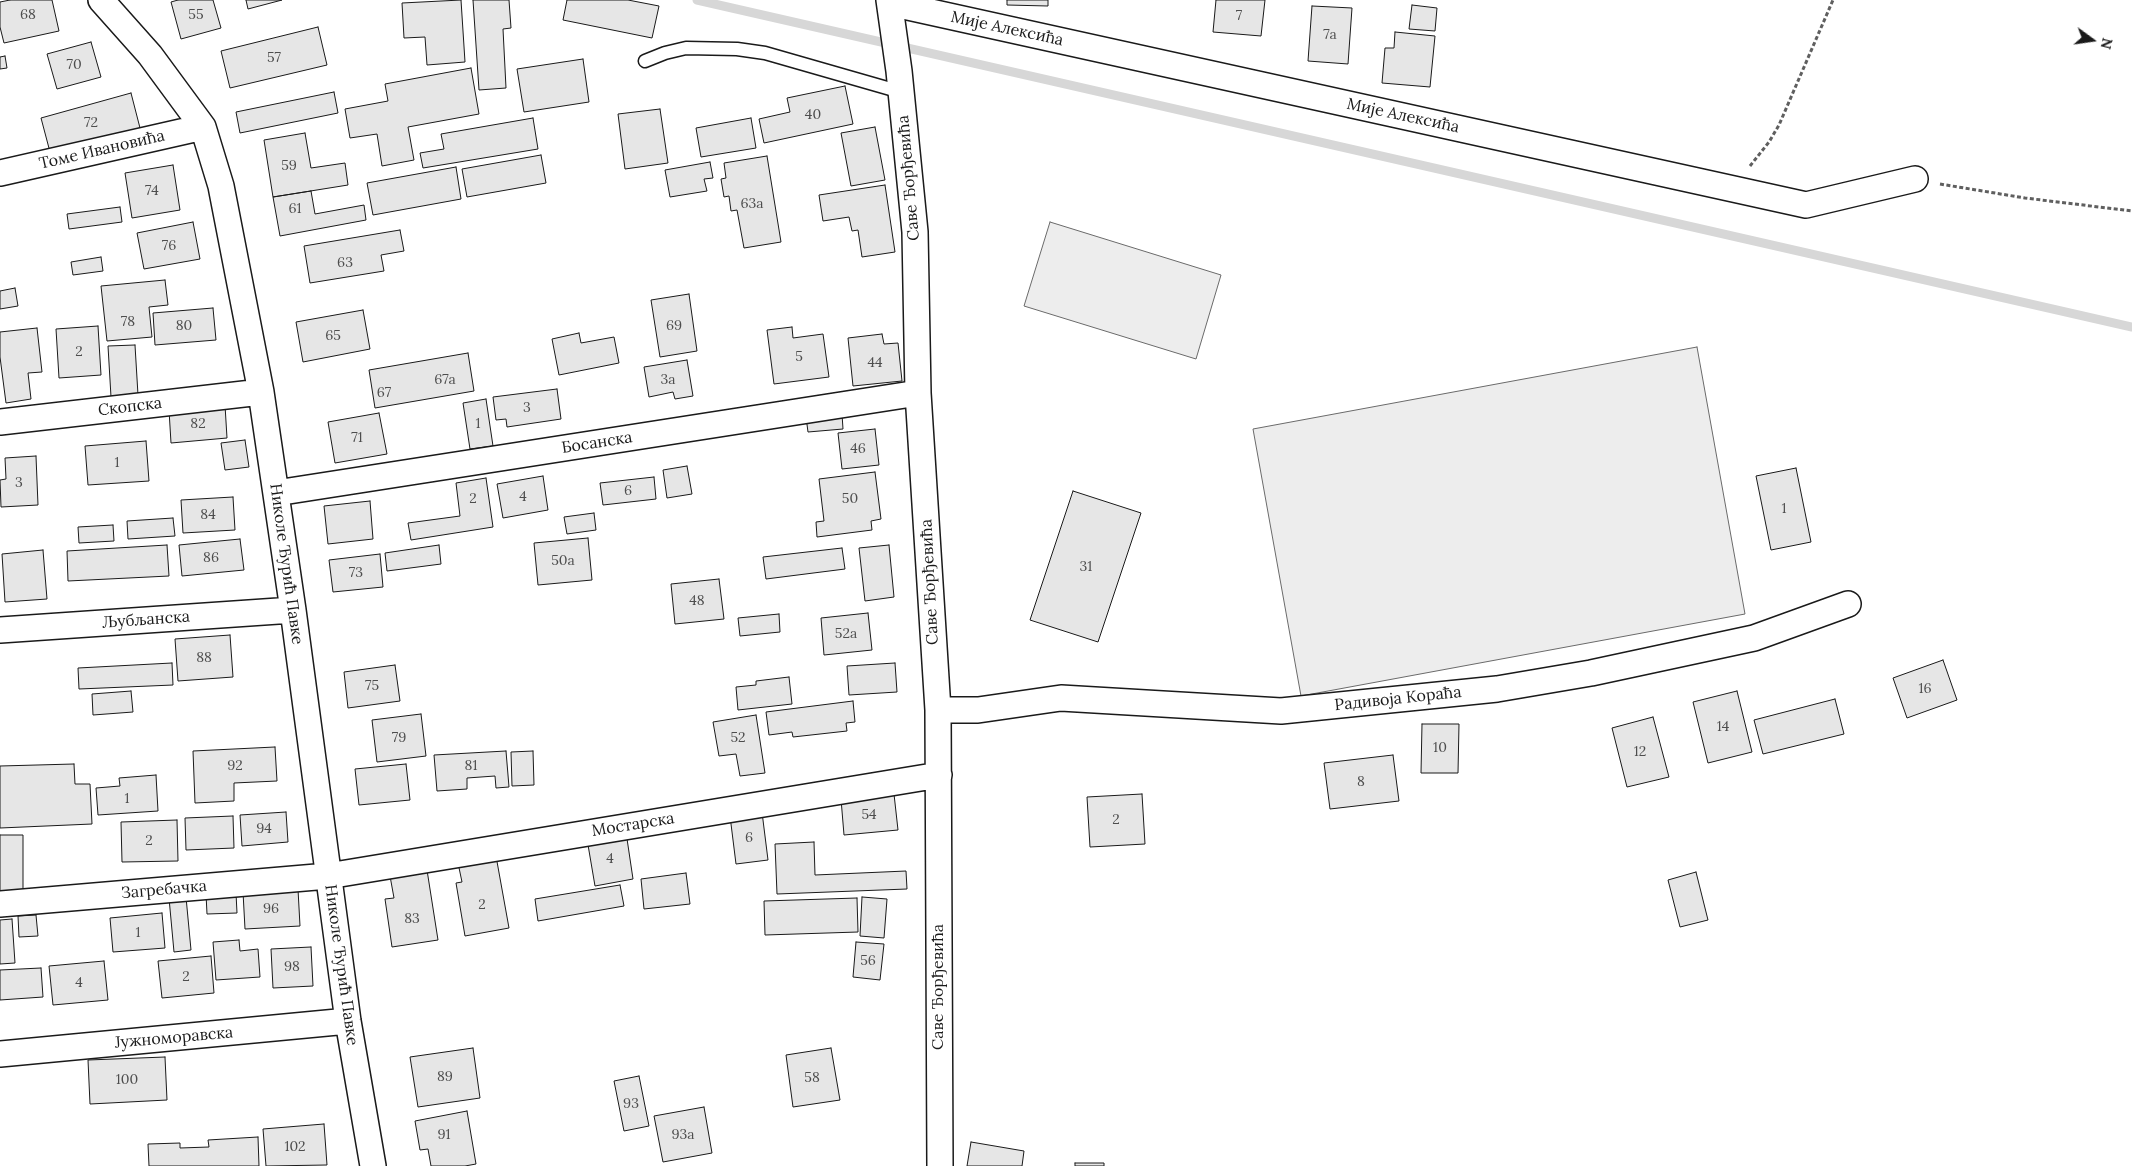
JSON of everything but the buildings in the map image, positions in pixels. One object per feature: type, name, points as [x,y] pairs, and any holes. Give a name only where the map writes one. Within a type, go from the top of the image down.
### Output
[{"type":"street","name":"Николе Ђурић Павке","points":[[100,0],[150,55],[204,127],[221,186],[260,392],[276,493],[348,1021],[374,1166]]},
{"type":"street","name":"Мије Алексића","points":[[889,1],[1806,205],[1915,179]]},
{"type":"street","name":"Саве Ђорђевића","points":[[889,1],[900,82],[915,232],[918,393],[938,710],[940,1166]]},
{"type":"street","name":"Томе Ивановића","points":[[0,173],[204,127]]},
{"type":"street","name":"Скопска","points":[[0,422],[260,392]]},
{"type":"street","name":"Босанска","points":[[276,493],[918,393]]},
{"type":"street","name":"Радивоја Кораћа","points":[[938,710],[978,710],[1060,698],[1281,711],[1497,689],[1591,673],[1754,638],[1848,604]]},
{"type":"street","name":"Љубљанска","points":[[0,630],[293,610]]},
{"type":"street","name":"Мостарска","points":[[328,876],[939,775]]},
{"type":"street","name":"Загребачка","points":[[0,904],[328,876]]},
{"type":"street","name":"Јужноморавска","points":[[0,1054],[348,1021]]},
{"type":"lane","points":[[645,61],[665,53],[686,48],[737,49],[765,53],[900,82]]},
{"type":"path","points":[[1725,188],[1757,159],[1779,125],[1833,0]]},
{"type":"path","points":[[1915,179],[1982,192],[2132,211]]},
{"type":"shaded area","points":[[1050,222],[1221,275],[1196,359],[1024,306]]},
{"type":"shaded area","points":[[1697,347],[1745,614],[1301,696],[1253,429]]},
{"type":"waterway","points":[[697,0],[2132,327]]}]
